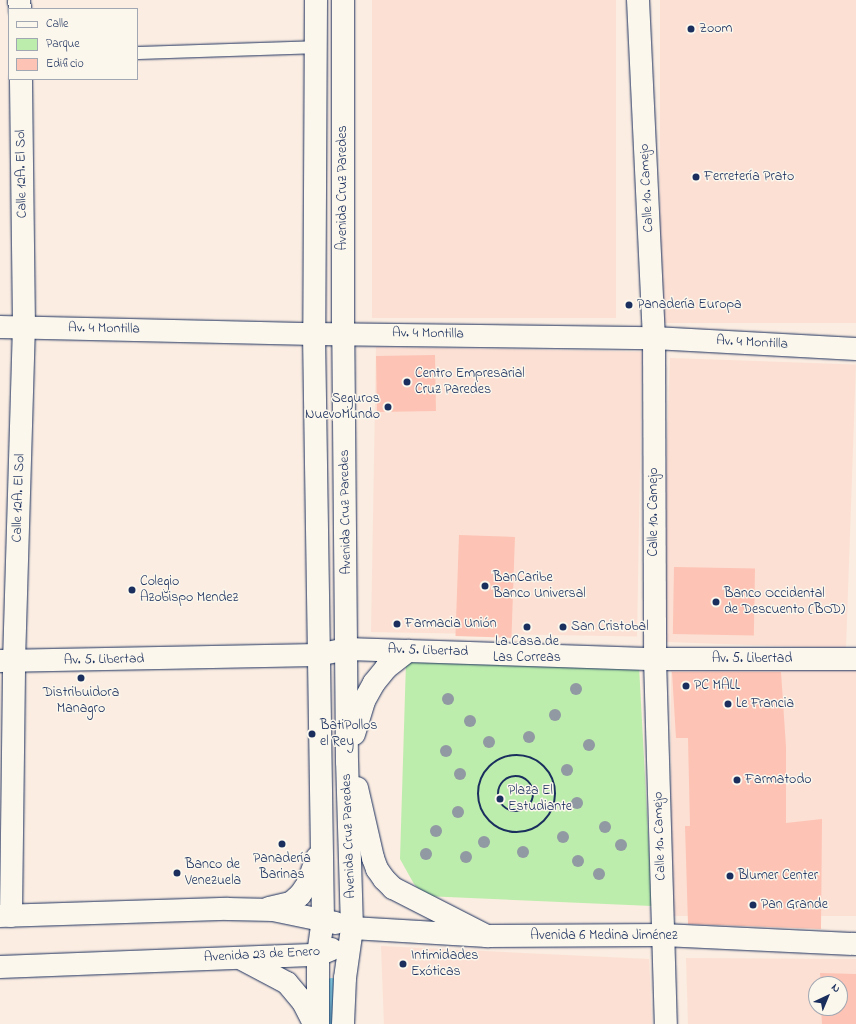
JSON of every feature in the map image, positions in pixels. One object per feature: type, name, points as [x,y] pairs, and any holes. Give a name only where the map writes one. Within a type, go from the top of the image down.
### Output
[{"type":"street","name":"Avenida Cruz Paredes","points":[[316,0],[314,334],[323,919],[318,955],[318,1024]]},
{"type":"street","name":"Avenida Cruz Paredes","points":[[343,0],[343,333],[347,762],[352,928],[345,978],[343,1024]]},
{"type":"street","name":"Calle 10. Camejo","points":[[638,0],[654,338],[655,659],[666,1024]]},
{"type":"street","name":"Calle 12A. El Sol","points":[[6,916],[7,662],[24,327],[21,80]]},
{"type":"street","name":"Av. 4 Montilla","points":[[0,327],[314,334],[343,333],[654,338],[856,349]]},
{"type":"street","name":"Av. 5. Libertad","points":[[7,662],[318,655],[347,649],[655,659],[856,659]]},
{"type":"street","points":[[408,651],[386,668],[374,683],[364,701],[347,762],[361,801],[373,858],[377,869],[384,880],[393,888],[487,936]]},
{"type":"street","points":[[262,910],[291,903],[300,895],[307,885],[321,846]]},
{"type":"street","points":[[6,916],[228,909],[273,910],[323,919],[352,928]]},
{"type":"street","name":"Avenida 6 Medina Jiménez","points":[[352,928],[487,936],[663,935],[856,944]]},
{"type":"street","name":"Avenida 23 de Enero","points":[[0,967],[318,955],[332,949],[352,928]]},
{"type":"street","points":[[237,957],[287,984],[303,1002],[314,1024]]},
{"type":"lane","points":[[138,53],[315,47]]},
{"type":"path","points":[[519,755],[532,757],[543,764],[552,775],[556,788],[557,801],[555,807],[552,814],[544,824],[533,831],[521,834],[502,831],[496,828],[487,819],[480,808],[478,796],[479,783],[484,772],[494,762],[505,756],[519,755]]},
{"type":"path","points":[[512,776],[524,778],[529,781],[534,792],[532,804],[528,808],[517,813],[505,809],[498,800],[499,788],[502,783],[512,776]]},
{"type":"shaded area","points":[[372,0],[616,0],[616,318],[372,318]]},
{"type":"shaded area","points":[[660,0],[856,0],[856,323],[660,323]]},
{"type":"shaded area","points":[[376,347],[642,352],[637,637],[371,632]]},
{"type":"shaded area","points":[[670,358],[856,364],[846,648],[660,642]]},
{"type":"shaded area","points":[[671,662],[856,662],[856,916],[671,916]]},
{"type":"shaded area","points":[[381,946],[649,959],[652,1024],[384,1024]]},
{"type":"shaded area","points":[[686,958],[856,959],[856,1024],[688,1024]]},
{"type":"green space","points":[[406,662],[639,666],[652,906],[425,896],[414,884],[400,859]]},
{"type":"building","name":"Centro Empresarial Cruz Paredes","points":[[435,355],[436,411],[377,412],[376,356]]},
{"type":"building","name":"BanCaribe Banco Universal","points":[[459,535],[515,537],[511,638],[455,636]]},
{"type":"building","name":"Banco Occidental de Descuento (BOD)","points":[[674,567],[755,568],[754,635],[673,634]]},
{"type":"building","points":[[672,672],[781,672],[786,747],[786,823],[822,819],[821,929],[688,924],[685,826],[690,826],[688,738],[676,738]]},
{"type":"building","points":[[820,973],[856,974],[856,1024],[822,1024],[822,1016],[848,1016],[848,976],[820,976]]},
{"type":"waterway","points":[[329,1024],[331,981]]},
{"type":"place","name":"Zoom","points":[[691,29]]},
{"type":"place","name":"Ferretería Prato","points":[[696,177]]},
{"type":"place","name":"Panadería Europa","points":[[629,305]]},
{"type":"place","name":"Centro Empresarial Cruz Paredes","points":[[407,382]]},
{"type":"place","name":"Seguros NuevoMundo","points":[[388,407]]},
{"type":"place","name":"BanCaribe Banco Universal","points":[[485,586]]},
{"type":"place","name":"Colegio Azobispo Mendez","points":[[132,590]]},
{"type":"place","name":"Banco Occidental de Descuento (BOD)","points":[[716,602]]},
{"type":"place","name":"Farmacia Unión","points":[[397,624]]},
{"type":"place","name":"La Casa de Las Correas","points":[[527,627]]},
{"type":"place","name":"San Cristobal","points":[[563,627]]},
{"type":"place","name":"Distribuidora Managro","points":[[81,678]]},
{"type":"place","name":"PC MALL","points":[[686,686]]},
{"type":"place","name":"Le Francia","points":[[728,704]]},
{"type":"place","name":"BatiPollos el Rey","points":[[312,734]]},
{"type":"place","name":"Farmatodo","points":[[737,780]]},
{"type":"place","name":"Plaza El Estudiante","points":[[500,799]]},
{"type":"place","name":"Panadería Barinas","points":[[282,844]]},
{"type":"place","name":"Banco de Venezuela","points":[[177,873]]},
{"type":"place","name":"Blumer Center","points":[[730,876]]},
{"type":"place","name":"Pan Grande","points":[[753,905]]},
{"type":"place","name":"Intimidades Exóticas","points":[[403,964]]}]
